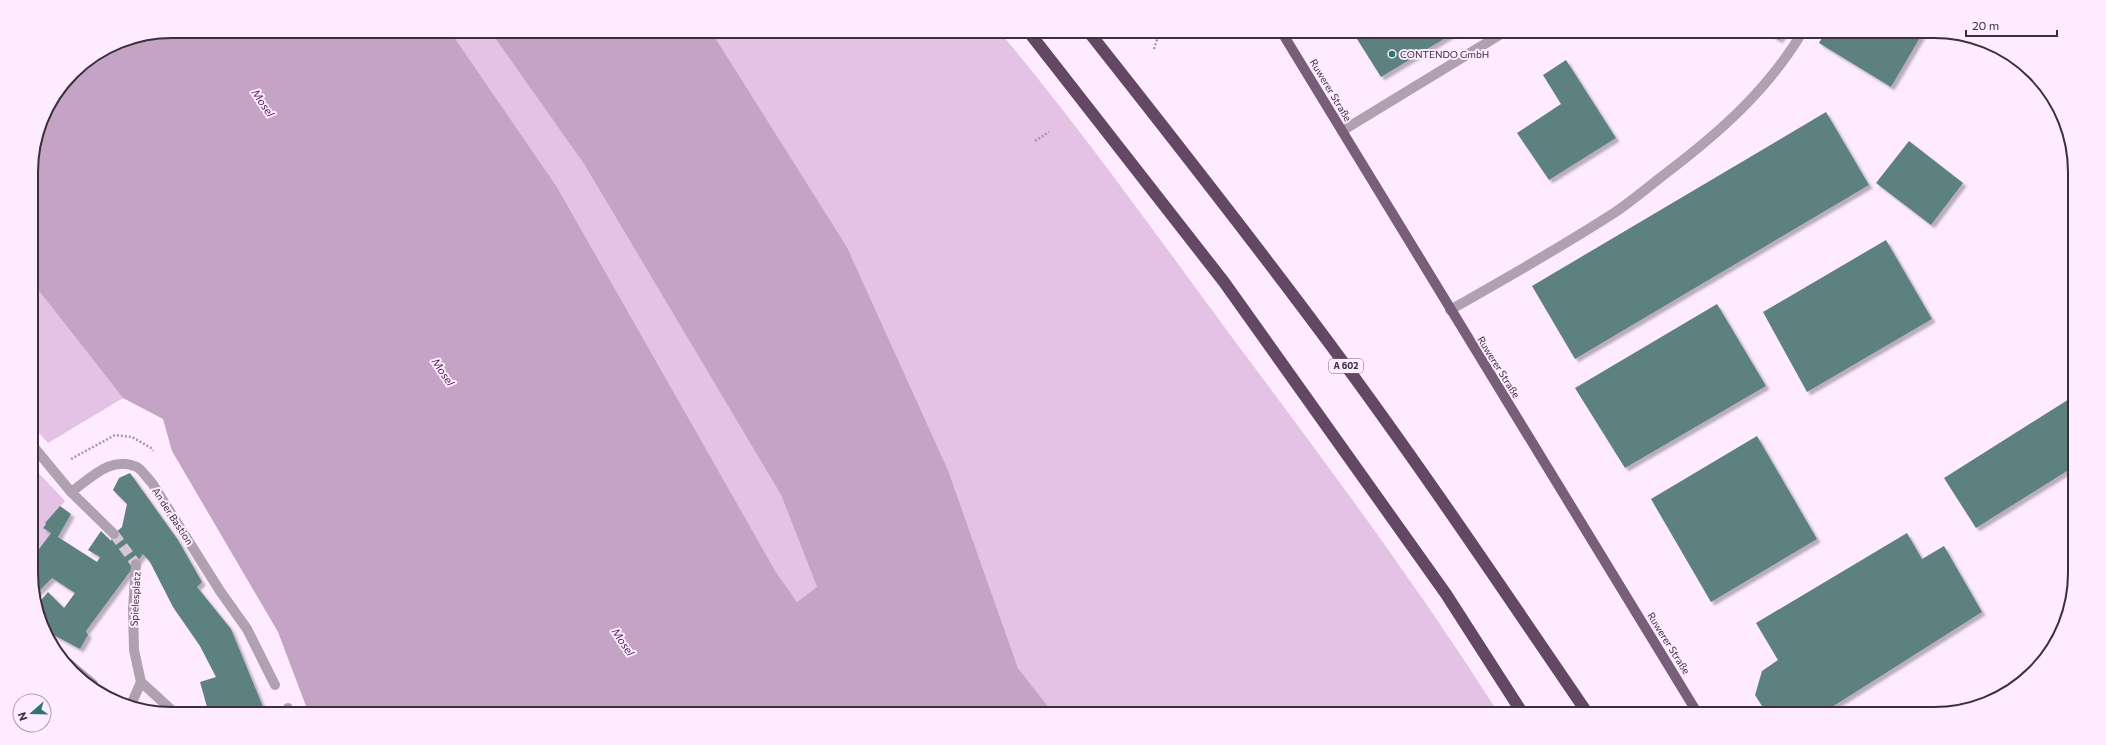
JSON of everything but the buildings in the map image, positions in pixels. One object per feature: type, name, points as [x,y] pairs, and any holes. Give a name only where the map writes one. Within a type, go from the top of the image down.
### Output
[{"type":"highway","points":[[1033,38],[1224,282],[1446,594],[1519,707]]},
{"type":"highway","name":"A 602","points":[[1094,38],[1198,170],[1334,349],[1489,568],[1583,707]]},
{"type":"main road","name":"Ruwerer Straße","points":[[1285,38],[1694,707]]},
{"type":"street","points":[[1342,131],[1495,38]]},
{"type":"street","points":[[1450,310],[1615,212],[1684,159],[1730,122],[1756,95],[1788,56],[1799,38]]},
{"type":"street","points":[[38,452],[71,492],[114,534]]},
{"type":"street","name":"An der Bastion","points":[[71,492],[110,464],[122,463],[138,467],[156,489],[220,591],[247,629],[275,684]]},
{"type":"street","name":"Spielesplatz","points":[[136,564],[132,608],[134,643],[141,682]]},
{"type":"street","points":[[133,701],[141,682],[168,707]]},
{"type":"path","points":[[1154,50],[1158,38]]},
{"type":"path","points":[[1035,141],[1050,132]]},
{"type":"shaded area","points":[[455,38],[495,38],[584,164],[781,495],[817,587],[797,602],[776,572],[557,187]]},
{"type":"shaded area","points":[[715,38],[1005,38],[1088,143],[1334,475],[1402,569],[1494,707],[1049,707],[1018,668],[948,470],[847,247]]},
{"type":"shaded area","points":[[38,290],[123,398],[48,443],[38,432]]},
{"type":"shaded area","points":[[38,472],[65,501],[45,523],[46,524],[43,528],[51,533],[38,550]]},
{"type":"water","name":"Mosel","points":[[163,38],[455,38],[557,187],[776,572],[797,602],[817,587],[781,495],[584,164],[495,38],[715,38],[847,247],[948,470],[1018,668],[1049,707],[306,707],[278,632],[172,451],[163,419],[123,398],[38,290],[39,154],[48,121],[61,97],[77,77],[97,61],[121,48]]},
{"type":"tunnel","points":[[114,534],[136,564]]},
{"type":"place","name":"CONTENDO GmbH","points":[[1392,54]]}]
